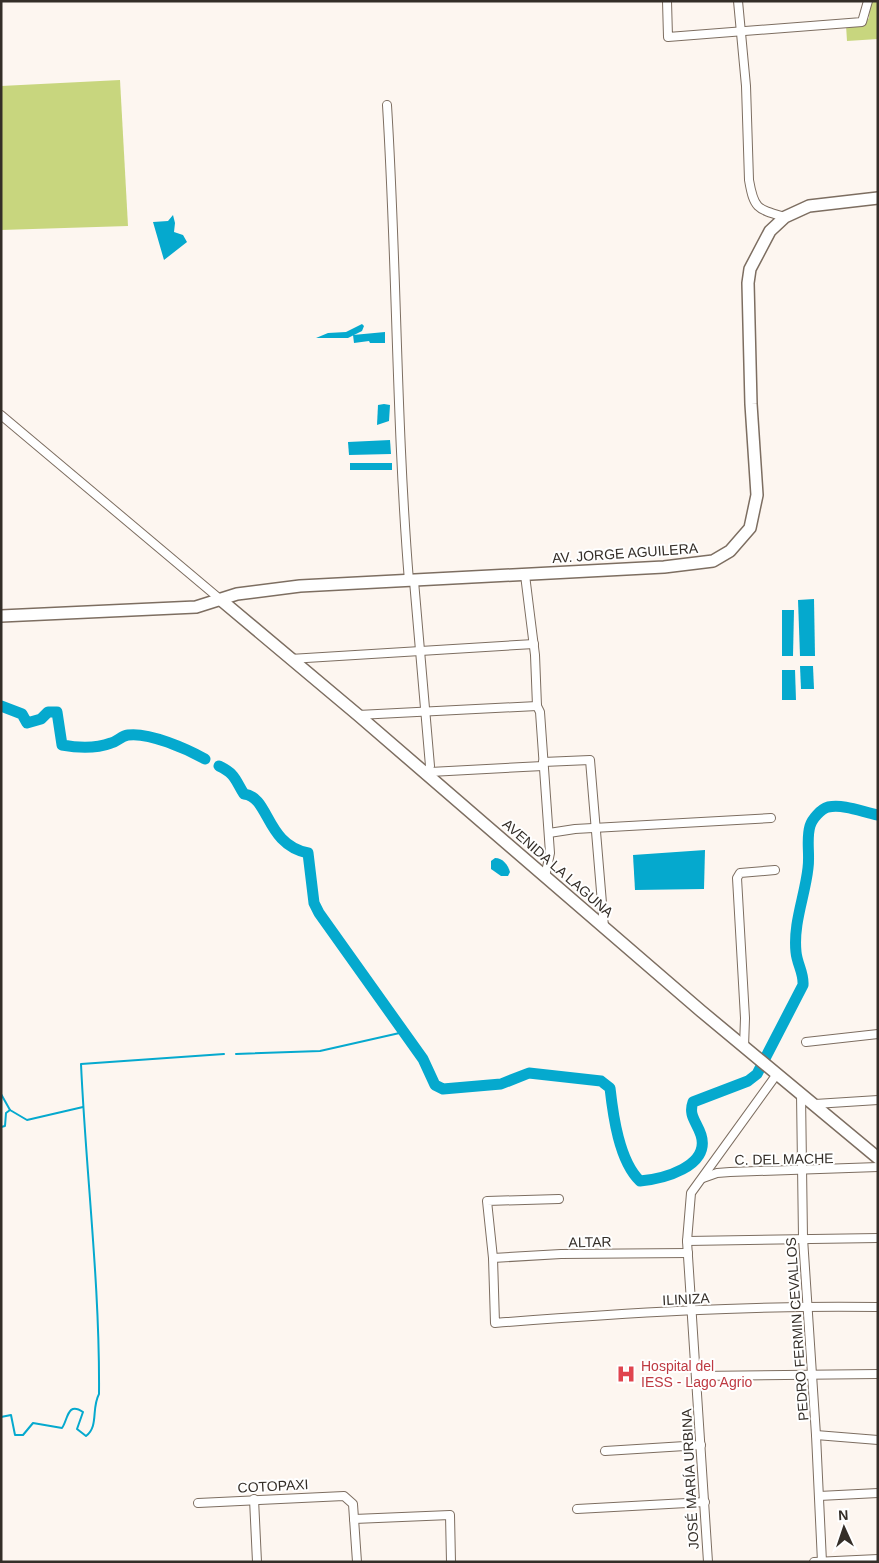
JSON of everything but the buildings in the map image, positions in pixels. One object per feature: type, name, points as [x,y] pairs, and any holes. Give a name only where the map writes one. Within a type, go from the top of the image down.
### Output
[{"type":"street","points":[[667,1],[668,37],[862,22],[868,1]]},
{"type":"street","points":[[738,1],[746,86],[749,180],[753,200],[762,210],[785,217]]},
{"type":"street","points":[[387,105],[397,311],[402,491],[419,652],[428,774],[590,760],[604,927]]},
{"type":"street","name":"AV. JORGE AGUILERA","points":[[1,616],[196,607],[236,594],[300,586],[692,565],[713,561],[730,550],[750,528],[757,495],[751,404],[748,283],[750,270],[770,231],[785,217],[810,206],[828,202],[878,198]]},
{"type":"street","points":[[1,415],[221,600]]},
{"type":"street","points":[[525,575],[534,644],[537,706],[540,712],[549,833],[550,853],[545,877]]},
{"type":"street","name":"AVENIDA LA LAGUNA","points":[[221,600],[878,1158]]},
{"type":"street","points":[[290,659],[534,644]]},
{"type":"street","points":[[358,715],[537,706]]},
{"type":"street","points":[[549,833],[575,829],[771,818]]},
{"type":"street","points":[[749,1050],[745,1018],[737,878],[740,873],[775,870]]},
{"type":"street","points":[[806,1042],[878,1034]]},
{"type":"street","points":[[703,1178],[774,1071]]},
{"type":"street","name":"PEDRO FERMIN CEVALLOS","points":[[801,1094],[800,1170],[803,1238],[822,1562]]},
{"type":"street","points":[[815,1104],[878,1100]]},
{"type":"street","name":"C. DEL MACHE","points":[[703,1178],[717,1173],[843,1170],[878,1167]]},
{"type":"street","name":"JOSÉ MARÍA URBINA","points":[[703,1178],[691,1193],[688,1210],[688,1253],[708,1562]]},
{"type":"street","points":[[493,1258],[487,1201],[559,1199]]},
{"type":"street","points":[[688,1241],[878,1238]]},
{"type":"street","name":"ALTAR","points":[[493,1258],[562,1254],[688,1253]]},
{"type":"street","name":"ILINIZA","points":[[493,1258],[495,1322],[808,1306],[878,1307]]},
{"type":"street","points":[[696,1376],[878,1374]]},
{"type":"street","points":[[816,1435],[878,1440]]},
{"type":"street","points":[[605,1451],[701,1445]]},
{"type":"street","points":[[819,1496],[878,1493]]},
{"type":"street","name":"COTOPAXI","points":[[198,1503],[337,1495],[348,1498],[353,1504],[354,1519]]},
{"type":"street","points":[[254,1499],[257,1562]]},
{"type":"street","points":[[577,1509],[705,1502]]},
{"type":"street","points":[[357,1562],[354,1519],[450,1515],[451,1562]]},
{"type":"street","points":[[814,1562],[878,1559]]},
{"type":"green space","points":[[870,1],[878,1],[878,39],[847,41],[846,25],[864,24],[869,18]]},
{"type":"green space","points":[[120,80],[128,226],[1,230],[1,86]]},
{"type":"water","points":[[173,215],[175,223],[174,232],[183,235],[187,242],[164,260],[153,222],[168,221]]},
{"type":"water","points":[[362,324],[364,326],[362,331],[348,338],[316,338],[328,333],[346,332]]},
{"type":"water","points":[[385,332],[385,343],[370,343],[369,341],[354,343],[353,335]]},
{"type":"water","points":[[378,405],[390,405],[389,421],[377,425]]},
{"type":"water","points":[[390,440],[391,454],[349,455],[348,442]]},
{"type":"water","points":[[350,463],[392,463],[392,470],[350,470]]},
{"type":"water","points":[[814,599],[815,656],[800,656],[798,600]]},
{"type":"water","points":[[782,610],[794,610],[793,656],[782,656]]},
{"type":"water","points":[[800,666],[813,666],[814,689],[801,689]]},
{"type":"water","points":[[782,670],[795,670],[796,700],[782,700]]},
{"type":"water","points":[[705,850],[704,889],[635,890],[633,855]]},
{"type":"water","points":[[495,858],[500,859],[506,864],[510,872],[508,876],[501,876],[491,869],[491,861]]},
{"type":"waterway","points":[[1,706],[22,714],[27,723],[41,719],[48,712],[57,712],[62,745],[93,747],[105,745],[126,736],[137,735],[168,742],[205,759]]},
{"type":"waterway","points":[[219,766],[232,775],[244,794],[252,797],[259,803],[276,831],[284,840],[294,848],[308,853],[314,903],[319,913],[423,1059],[435,1085],[443,1089],[501,1084],[529,1073],[601,1081],[610,1088],[615,1124],[622,1150],[627,1162],[640,1181],[672,1174],[692,1163],[699,1155],[702,1146],[701,1135],[692,1115],[693,1102],[748,1081],[757,1074],[803,985],[797,956],[796,931],[808,868],[809,831],[813,820],[823,810],[834,806],[847,807],[878,815]]},
{"type":"waterway","points":[[236,1054],[320,1051],[404,1032]]},
{"type":"waterway","points":[[1,1417],[11,1415],[15,1435],[23,1435],[33,1423],[62,1428],[69,1413],[74,1409],[83,1412],[77,1429],[86,1436],[94,1422],[95,1405],[99,1394],[99,1353],[81,1064],[224,1054]]},
{"type":"waterway","points":[[1,1094],[10,1110]]},
{"type":"waterway","points":[[1,1127],[5,1126],[6,1113],[10,1110],[27,1120],[83,1107]]},
{"type":"place","name":"Hospital del IESS - Lago Agrio","points":[[626,1374]]}]
